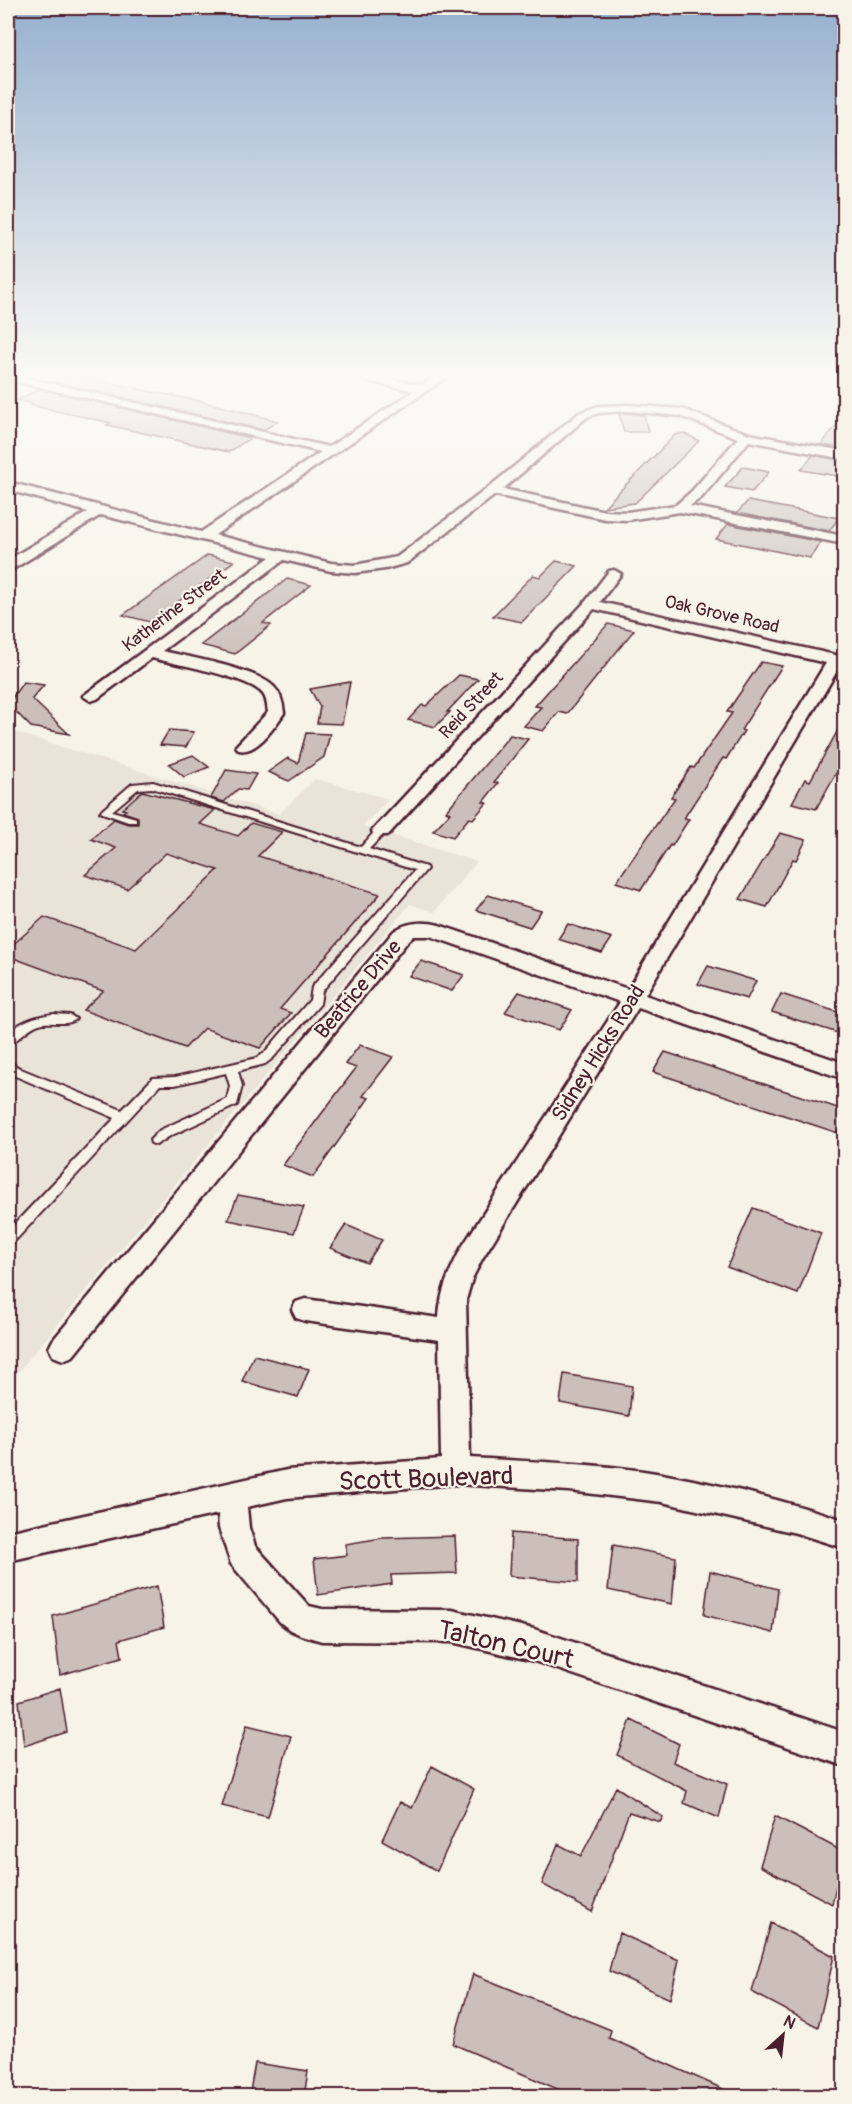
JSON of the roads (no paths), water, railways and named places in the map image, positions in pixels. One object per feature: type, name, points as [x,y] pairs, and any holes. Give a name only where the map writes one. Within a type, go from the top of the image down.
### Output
[{"type":"street","points":[[204,536],[296,475]]},
{"type":"street","points":[[8,486],[280,556],[330,567],[354,569],[385,566],[402,560],[512,475]]},
{"type":"street","points":[[680,508],[697,494],[713,475]]},
{"type":"street","points":[[493,491],[605,515],[627,516],[680,508],[844,540]]},
{"type":"street","points":[[8,566],[99,511]]},
{"type":"street","name":"Katherine Street","points":[[91,696],[280,556]]},
{"type":"street","name":"Reid Street","points":[[381,831],[591,604],[614,574]]},
{"type":"street","name":"Oak Grove Road","points":[[591,604],[840,661]]},
{"type":"street","points":[[150,653],[239,676],[267,689],[274,700],[276,713],[245,746]]},
{"type":"street","name":"Sidney Hicks Road","points":[[456,1472],[452,1331],[453,1300],[459,1279],[471,1254],[633,998],[840,661]]},
{"type":"street","name":"Beatrice Drive","points":[[63,1348],[401,936],[409,930],[432,930],[844,1071]]},
{"type":"street","points":[[305,1310],[452,1331]]},
{"type":"street","name":"Scott Boulevard","points":[[8,1547],[287,1484],[456,1472],[569,1477],[662,1488],[796,1519],[844,1534]]},
{"type":"street","name":"Talton Court","points":[[231,1497],[234,1528],[242,1554],[291,1611],[301,1619],[322,1625],[452,1626],[534,1645],[844,1749]]},
{"type":"lane","points":[[8,1239],[157,1081],[175,1081],[231,1068],[261,1060],[269,1055],[316,1001],[316,990],[422,869],[153,785],[135,786],[105,812],[132,820]]},
{"type":"lane","points":[[363,850],[381,831]]},
{"type":"lane","points":[[8,1041],[21,1027],[33,1021],[49,1017],[70,1018]]},
{"type":"lane","points":[[8,1065],[17,1072],[123,1116]]},
{"type":"lane","points":[[156,1140],[165,1133],[233,1102],[236,1086],[231,1068]]}]
